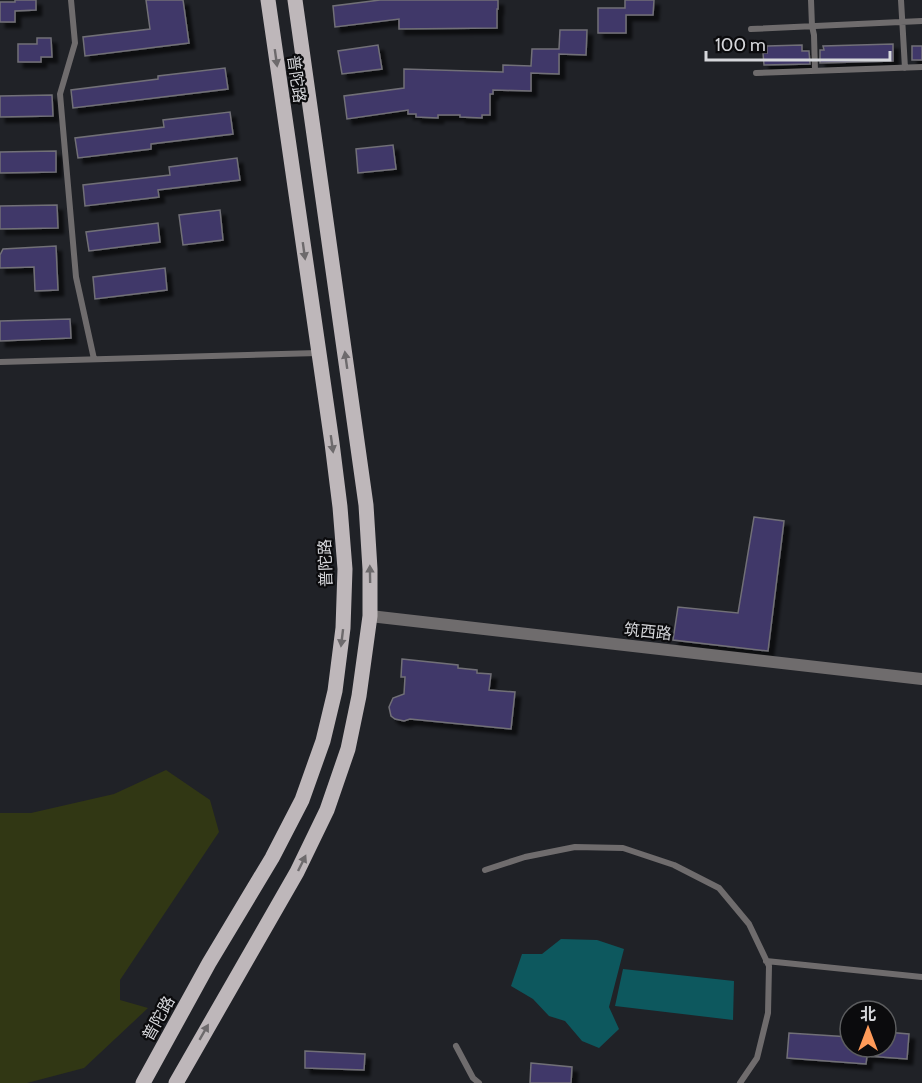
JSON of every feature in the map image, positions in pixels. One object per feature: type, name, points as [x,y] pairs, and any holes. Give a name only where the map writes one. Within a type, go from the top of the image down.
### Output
[{"type":"main road","name":"普陀路","points":[[143,1083],[209,963],[272,858],[302,800],[323,741],[333,701],[343,628],[345,569],[340,507],[268,0]]},
{"type":"main road","name":"普陀路","points":[[176,1083],[297,872],[327,810],[348,749],[357,707],[370,616],[366,504],[295,0]]},
{"type":"street","name":"筑西路","points":[[370,616],[922,679]]},
{"type":"lane","points":[[71,0],[75,43],[60,94],[76,276],[94,359]]},
{"type":"lane","points":[[811,0],[816,71]]},
{"type":"lane","points":[[902,0],[905,68]]},
{"type":"lane","points":[[751,29],[922,21]]},
{"type":"lane","points":[[756,73],[922,67]]},
{"type":"lane","points":[[0,362],[319,353]]},
{"type":"lane","points":[[485,870],[525,857],[575,847],[623,848],[674,865],[719,888],[749,924],[769,966],[768,1013],[757,1058],[740,1083]]},
{"type":"lane","points":[[766,961],[922,977]]},
{"type":"lane","points":[[456,1046],[473,1078],[479,1083]]},
{"type":"green space","points":[[166,770],[210,800],[219,832],[120,980],[120,1000],[148,1008],[84,1068],[27,1083],[0,1083],[0,813],[31,813],[114,794]]},
{"type":"water","points":[[561,939],[597,940],[624,949],[609,1007],[619,1029],[599,1048],[582,1041],[565,1021],[549,1016],[533,999],[511,986],[522,954],[542,954]]},
{"type":"water","points":[[623,969],[734,981],[733,1020],[615,1006]]},
{"type":"building","points":[[15,0],[36,0],[36,10],[15,11],[15,22],[0,22],[0,2],[15,2]]},
{"type":"building","points":[[146,0],[183,0],[189,43],[85,56],[83,37],[150,29]]},
{"type":"building","points":[[380,0],[498,0],[497,28],[399,29],[399,19],[335,27],[333,6]]},
{"type":"building","points":[[625,0],[654,0],[653,15],[626,15],[626,33],[598,33],[598,8],[625,8]]},
{"type":"building","points":[[560,30],[587,30],[586,55],[559,54],[559,74],[531,73],[531,91],[493,90],[493,94],[490,94],[490,115],[482,115],[482,118],[460,117],[460,115],[438,115],[438,118],[416,117],[416,114],[408,114],[408,110],[347,119],[344,96],[404,88],[404,69],[503,72],[503,65],[531,66],[532,49],[559,49]]},
{"type":"building","points":[[37,38],[51,38],[52,57],[41,57],[41,62],[18,62],[18,44],[37,44]]},
{"type":"building","points":[[893,44],[893,61],[820,63],[820,50],[824,50],[823,46]]},
{"type":"building","points":[[378,45],[382,69],[342,74],[338,51]]},
{"type":"building","points":[[802,45],[802,51],[809,51],[810,64],[764,65],[763,53],[767,53],[767,46]]},
{"type":"building","points":[[912,46],[922,46],[922,60],[912,60]]},
{"type":"building","points":[[225,68],[228,89],[73,108],[71,90]]},
{"type":"building","points":[[52,95],[53,116],[0,117],[0,96]]},
{"type":"building","points":[[230,112],[233,134],[151,144],[151,149],[78,158],[75,138],[164,127],[163,120]]},
{"type":"building","points":[[393,145],[396,169],[358,173],[356,149]]},
{"type":"building","points":[[56,151],[56,172],[0,173],[0,152]]},
{"type":"building","points":[[237,158],[240,180],[158,190],[159,197],[85,206],[83,185],[170,175],[169,167]]},
{"type":"building","points":[[57,205],[58,228],[0,229],[0,206]]},
{"type":"building","points":[[220,210],[223,240],[183,245],[179,215]]},
{"type":"building","points":[[158,223],[160,242],[89,251],[86,232]]},
{"type":"building","points":[[56,246],[58,290],[35,291],[34,267],[0,268],[0,255],[3,249]]},
{"type":"building","points":[[165,268],[167,290],[95,299],[93,277]]},
{"type":"building","points":[[70,319],[71,338],[0,341],[0,321]]},
{"type":"building","points":[[754,517],[784,521],[768,651],[673,640],[678,607],[738,613]]},
{"type":"building","points":[[402,659],[458,665],[458,668],[491,674],[489,690],[515,692],[511,729],[395,719],[391,716],[389,707],[393,698],[404,694],[405,677],[401,677]]},
{"type":"building","points":[[789,1033],[838,1036],[838,1059],[867,1059],[866,1064],[787,1058]]},
{"type":"building","points":[[898,1033],[909,1034],[907,1059],[898,1058]]},
{"type":"building","points":[[305,1051],[365,1054],[364,1070],[305,1068]]},
{"type":"building","points":[[531,1063],[572,1067],[571,1083],[530,1083]]}]
